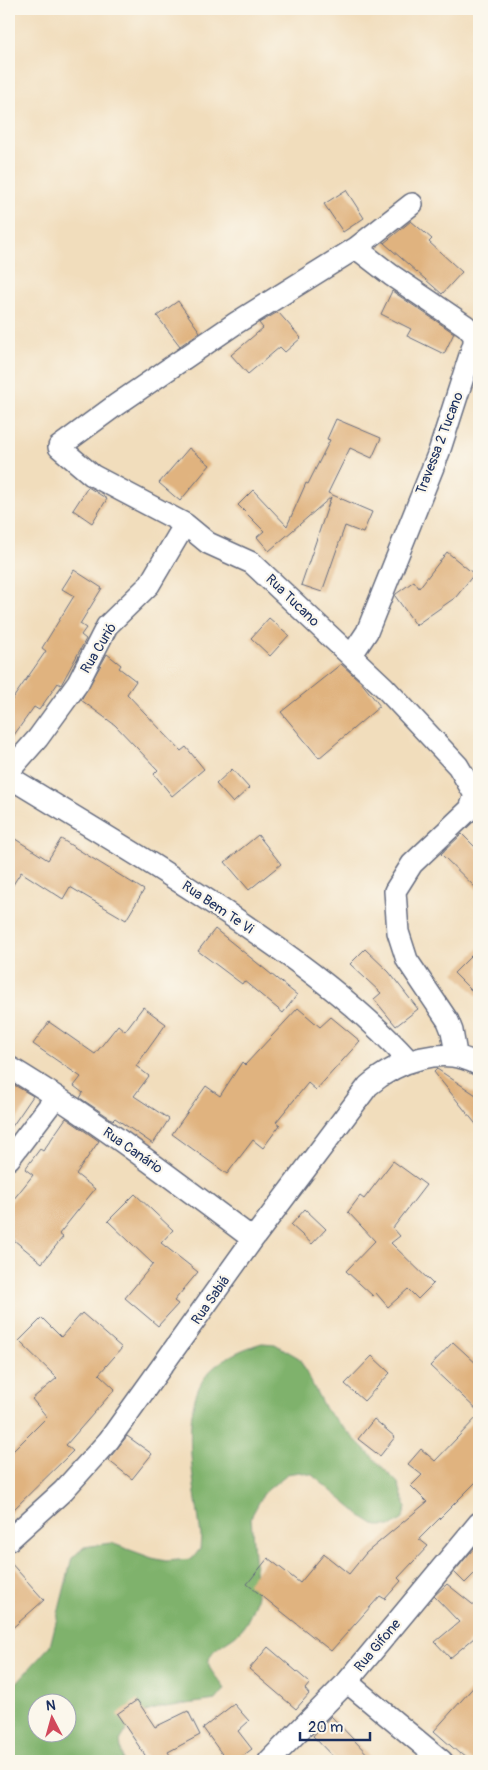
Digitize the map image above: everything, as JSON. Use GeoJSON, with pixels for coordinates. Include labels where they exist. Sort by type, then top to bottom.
{"type":"FeatureCollection","features":[{"type":"Feature","properties":{"kind":"street"},"geometry":{"type":"LineString","coordinates":[[356,248],[412,204]]}},
{"type":"Feature","properties":{"kind":"street","name":"Rua Tucano"},"geometry":{"type":"LineString","coordinates":[[356,248],[236,323],[116,405],[59,447],[92,475],[185,524],[208,542],[252,563],[384,687],[458,766],[475,795],[470,809],[412,864],[395,891],[401,947],[406,960],[448,1021],[452,1031],[456,1054]]}},
{"type":"Feature","properties":{"kind":"street","name":"Travessa 2 Tucano"},"geometry":{"type":"LineString","coordinates":[[352,656],[367,632],[439,452],[474,343],[474,335],[466,326],[398,281],[356,248]]}},
{"type":"Feature","properties":{"kind":"street","name":"Rua Curió"},"geometry":{"type":"LineString","coordinates":[[9,771],[38,738],[78,683],[107,626],[149,585],[185,524]]}},
{"type":"Feature","properties":{"kind":"street","name":"Rua Bem Te Vi"},"geometry":{"type":"LineString","coordinates":[[9,777],[208,899],[296,961],[387,1037],[409,1061]]}},
{"type":"Feature","properties":{"kind":"street"},"geometry":{"type":"LineString","coordinates":[[456,1054],[479,1065]]}},
{"type":"Feature","properties":{"kind":"street","name":"Rua Sabiá"},"geometry":{"type":"LineString","coordinates":[[9,1540],[63,1491],[109,1440],[253,1239],[368,1086],[384,1072],[409,1061],[456,1054]]}},
{"type":"Feature","properties":{"kind":"street","name":"Rua Canário"},"geometry":{"type":"LineString","coordinates":[[9,1067],[56,1097],[171,1177],[253,1239]]}},
{"type":"Feature","properties":{"kind":"street"},"geometry":{"type":"LineString","coordinates":[[9,1159],[56,1097]]}},
{"type":"Feature","properties":{"kind":"street","name":"Rua Gifone"},"geometry":{"type":"LineString","coordinates":[[269,1761],[346,1682],[479,1523]]}},
{"type":"Feature","properties":{"kind":"street"},"geometry":{"type":"LineString","coordinates":[[346,1682],[442,1761]]}},
{"type":"Feature","properties":{"kind":"green space"},"geometry":{"type":"Polygon","coordinates":[[[262,1343],[275,1344],[299,1358],[325,1409],[398,1483],[406,1507],[402,1520],[391,1526],[377,1526],[364,1518],[312,1475],[299,1472],[287,1474],[264,1493],[251,1517],[257,1595],[245,1625],[234,1637],[217,1648],[210,1658],[211,1670],[225,1689],[216,1700],[158,1708],[134,1718],[120,1741],[123,1761],[9,1761],[9,1691],[50,1646],[72,1558],[84,1547],[111,1543],[152,1558],[166,1561],[192,1559],[200,1549],[201,1536],[191,1451],[193,1406],[199,1387],[209,1372],[240,1351],[262,1343]]]}},
{"type":"Feature","properties":{"kind":"building"},"geometry":{"type":"Polygon","coordinates":[[[346,190],[364,218],[343,232],[324,204],[346,190]]]}},
{"type":"Feature","properties":{"kind":"building"},"geometry":{"type":"Polygon","coordinates":[[[411,221],[432,239],[429,242],[462,272],[442,294],[384,243],[411,221]]]}},
{"type":"Feature","properties":{"kind":"building"},"geometry":{"type":"Polygon","coordinates":[[[392,291],[454,333],[444,354],[407,336],[411,329],[381,314],[392,291]]]}},
{"type":"Feature","properties":{"kind":"building"},"geometry":{"type":"Polygon","coordinates":[[[178,301],[200,332],[180,346],[157,316],[178,301]]]}},
{"type":"Feature","properties":{"kind":"building"},"geometry":{"type":"Polygon","coordinates":[[[278,312],[301,338],[285,352],[280,347],[248,374],[231,355],[263,328],[259,323],[278,312]]]}},
{"type":"Feature","properties":{"kind":"building"},"geometry":{"type":"Polygon","coordinates":[[[336,419],[381,438],[372,458],[350,448],[328,493],[372,512],[363,533],[345,526],[322,592],[301,585],[331,497],[269,551],[257,537],[264,531],[238,505],[253,490],[287,526],[306,483],[308,484],[330,440],[327,439],[336,419]]]}},
{"type":"Feature","properties":{"kind":"building"},"geometry":{"type":"Polygon","coordinates":[[[189,448],[210,465],[180,501],[159,483],[189,448]]]}},
{"type":"Feature","properties":{"kind":"building"},"geometry":{"type":"Polygon","coordinates":[[[88,487],[107,499],[92,523],[73,510],[88,487]]]}},
{"type":"Feature","properties":{"kind":"building"},"geometry":{"type":"Polygon","coordinates":[[[447,552],[474,574],[456,597],[416,625],[395,596],[414,581],[419,588],[447,552]]]}},
{"type":"Feature","properties":{"kind":"building"},"geometry":{"type":"Polygon","coordinates":[[[74,570],[102,588],[80,624],[86,628],[81,635],[86,639],[61,685],[58,683],[39,710],[34,707],[9,742],[9,704],[46,651],[42,648],[74,596],[62,589],[74,570]]]}},
{"type":"Feature","properties":{"kind":"building"},"geometry":{"type":"Polygon","coordinates":[[[269,618],[289,635],[270,656],[251,638],[269,618]]]}},
{"type":"Feature","properties":{"kind":"building"},"geometry":{"type":"Polygon","coordinates":[[[107,654],[121,665],[119,668],[136,681],[127,694],[181,751],[186,747],[204,769],[172,796],[154,774],[158,770],[115,725],[81,700],[107,654]]]}},
{"type":"Feature","properties":{"kind":"building"},"geometry":{"type":"Polygon","coordinates":[[[341,664],[361,682],[380,706],[319,758],[281,712],[341,664]]]}},
{"type":"Feature","properties":{"kind":"building"},"geometry":{"type":"Polygon","coordinates":[[[232,769],[249,788],[233,803],[216,784],[232,769]]]}},
{"type":"Feature","properties":{"kind":"building"},"geometry":{"type":"Polygon","coordinates":[[[462,834],[479,851],[479,891],[441,854],[462,834]]]}},
{"type":"Feature","properties":{"kind":"building"},"geometry":{"type":"Polygon","coordinates":[[[9,835],[48,860],[61,839],[144,890],[126,920],[70,887],[63,899],[21,872],[9,891],[9,835]]]}},
{"type":"Feature","properties":{"kind":"building"},"geometry":{"type":"Polygon","coordinates":[[[258,835],[281,864],[249,890],[225,862],[258,835]]]}},
{"type":"Feature","properties":{"kind":"building"},"geometry":{"type":"Polygon","coordinates":[[[215,929],[297,995],[283,1013],[244,981],[242,984],[198,951],[215,929]]]}},
{"type":"Feature","properties":{"kind":"building"},"geometry":{"type":"Polygon","coordinates":[[[479,948],[479,998],[454,973],[479,948]]]}},
{"type":"Feature","properties":{"kind":"building"},"geometry":{"type":"Polygon","coordinates":[[[365,949],[389,972],[418,1009],[396,1026],[374,999],[381,993],[350,964],[365,949]]]}},
{"type":"Feature","properties":{"kind":"building"},"geometry":{"type":"Polygon","coordinates":[[[143,1007],[166,1024],[136,1066],[149,1076],[134,1096],[169,1119],[153,1144],[115,1118],[113,1120],[80,1098],[83,1093],[74,1086],[81,1077],[33,1044],[49,1022],[95,1054],[118,1025],[125,1031],[143,1007]]]}},
{"type":"Feature","properties":{"kind":"building"},"geometry":{"type":"Polygon","coordinates":[[[298,1008],[320,1027],[331,1017],[360,1041],[316,1090],[308,1083],[276,1122],[280,1125],[263,1148],[253,1140],[227,1174],[172,1134],[206,1086],[220,1096],[242,1062],[245,1065],[298,1008]]]}},
{"type":"Feature","properties":{"kind":"building"},"geometry":{"type":"Polygon","coordinates":[[[437,1069],[479,1097],[479,1128],[434,1072],[437,1069]]]}},
{"type":"Feature","properties":{"kind":"building"},"geometry":{"type":"Polygon","coordinates":[[[9,1082],[33,1096],[9,1131],[9,1082]]]}},
{"type":"Feature","properties":{"kind":"building"},"geometry":{"type":"Polygon","coordinates":[[[66,1118],[99,1141],[76,1174],[95,1189],[59,1234],[63,1237],[42,1263],[9,1236],[9,1205],[33,1175],[25,1169],[40,1149],[43,1151],[66,1118]]]}},
{"type":"Feature","properties":{"kind":"building"},"geometry":{"type":"Polygon","coordinates":[[[393,1161],[426,1185],[393,1228],[400,1236],[391,1243],[433,1284],[418,1299],[408,1289],[388,1307],[376,1293],[373,1296],[346,1271],[375,1241],[348,1212],[360,1196],[364,1199],[393,1161]]]}},
{"type":"Feature","properties":{"kind":"building"},"geometry":{"type":"Polygon","coordinates":[[[135,1194],[173,1230],[161,1243],[198,1272],[174,1301],[178,1304],[158,1326],[125,1298],[153,1264],[108,1221],[135,1194]]]}},
{"type":"Feature","properties":{"kind":"building"},"geometry":{"type":"Polygon","coordinates":[[[305,1209],[326,1229],[312,1244],[291,1225],[305,1209]]]}},
{"type":"Feature","properties":{"kind":"building"},"geometry":{"type":"Polygon","coordinates":[[[82,1313],[122,1348],[99,1374],[115,1389],[66,1445],[73,1451],[9,1514],[9,1455],[47,1417],[32,1399],[57,1378],[19,1341],[42,1318],[61,1337],[82,1313]]]}},
{"type":"Feature","properties":{"kind":"building"},"geometry":{"type":"Polygon","coordinates":[[[453,1342],[479,1366],[479,1412],[430,1366],[453,1342]]]}},
{"type":"Feature","properties":{"kind":"building"},"geometry":{"type":"Polygon","coordinates":[[[372,1356],[390,1373],[364,1401],[345,1384],[372,1356]]]}},
{"type":"Feature","properties":{"kind":"building"},"geometry":{"type":"Polygon","coordinates":[[[479,1415],[479,1479],[419,1539],[428,1546],[398,1578],[401,1581],[385,1599],[380,1596],[331,1651],[247,1584],[268,1558],[300,1583],[324,1554],[349,1574],[366,1553],[427,1502],[411,1486],[422,1475],[408,1464],[421,1449],[435,1461],[479,1415]]]}},
{"type":"Feature","properties":{"kind":"building"},"geometry":{"type":"Polygon","coordinates":[[[374,1419],[395,1437],[380,1456],[358,1439],[374,1419]]]}},
{"type":"Feature","properties":{"kind":"building"},"geometry":{"type":"Polygon","coordinates":[[[127,1436],[152,1454],[132,1479],[108,1460],[127,1436]]]}},
{"type":"Feature","properties":{"kind":"building"},"geometry":{"type":"Polygon","coordinates":[[[479,1542],[479,1569],[465,1583],[454,1572],[479,1542]]]}},
{"type":"Feature","properties":{"kind":"building"},"geometry":{"type":"Polygon","coordinates":[[[9,1561],[44,1600],[9,1631],[9,1561]]]}},
{"type":"Feature","properties":{"kind":"building"},"geometry":{"type":"Polygon","coordinates":[[[447,1584],[476,1607],[479,1603],[479,1643],[474,1638],[450,1658],[435,1642],[459,1622],[434,1596],[447,1584]]]}},
{"type":"Feature","properties":{"kind":"building"},"geometry":{"type":"Polygon","coordinates":[[[268,1647],[310,1683],[305,1689],[309,1694],[296,1709],[249,1669],[268,1647]]]}},
{"type":"Feature","properties":{"kind":"building"},"geometry":{"type":"Polygon","coordinates":[[[479,1681],[479,1761],[472,1761],[462,1753],[460,1754],[434,1731],[479,1681]]]}},
{"type":"Feature","properties":{"kind":"building"},"geometry":{"type":"Polygon","coordinates":[[[137,1700],[155,1727],[188,1711],[200,1735],[168,1752],[174,1761],[149,1761],[117,1714],[137,1700]]]}},
{"type":"Feature","properties":{"kind":"building"},"geometry":{"type":"Polygon","coordinates":[[[234,1704],[249,1721],[238,1731],[252,1749],[236,1761],[227,1761],[203,1728],[234,1704]]]}},
{"type":"Feature","properties":{"kind":"building"},"geometry":{"type":"Polygon","coordinates":[[[331,1716],[374,1761],[337,1761],[313,1736],[331,1716]]]}}]}
